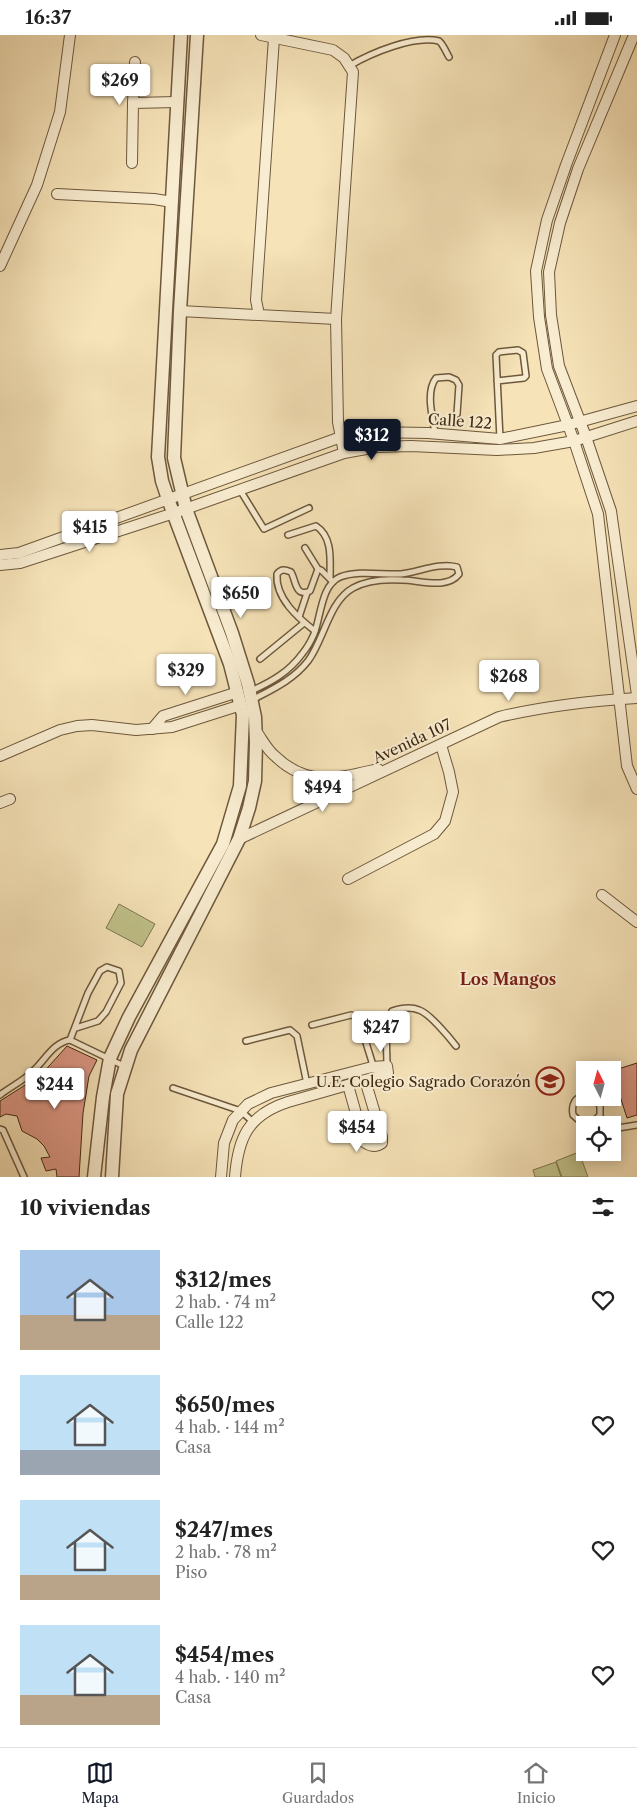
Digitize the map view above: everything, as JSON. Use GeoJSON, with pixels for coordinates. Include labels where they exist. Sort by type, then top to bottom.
{"type":"FeatureCollection","features":[{"type":"Feature","properties":{"kind":"street"},"geometry":{"type":"LineString","coordinates":[[0,266],[37,185],[60,112],[70,35]]}},
{"type":"Feature","properties":{"kind":"street"},"geometry":{"type":"LineString","coordinates":[[112,1177],[117,1094],[131,1050],[239,839],[255,781],[255,717],[230,664],[180,511],[168,499],[162,481],[158,457],[181,35]]}},
{"type":"Feature","properties":{"kind":"street"},"geometry":{"type":"LineString","coordinates":[[180,511],[183,494],[174,458],[180,311],[197,35]]}},
{"type":"Feature","properties":{"kind":"street"},"geometry":{"type":"LineString","coordinates":[[261,35],[333,50],[344,58],[353,72],[336,319],[338,422],[344,453]]}},
{"type":"Feature","properties":{"kind":"street"},"geometry":{"type":"LineString","coordinates":[[615,35],[547,220],[536,271],[538,317],[547,369],[574,441],[598,514],[628,766],[637,789]]}},
{"type":"Feature","properties":{"kind":"street"},"geometry":{"type":"LineString","coordinates":[[634,35],[578,169],[560,223],[549,272],[551,315],[559,366],[581,422],[611,511],[637,697]]}},
{"type":"Feature","properties":{"kind":"street"},"geometry":{"type":"LineString","coordinates":[[259,315],[256,300],[274,38]]}},
{"type":"Feature","properties":{"kind":"street"},"geometry":{"type":"LineString","coordinates":[[132,163],[135,62]]}},
{"type":"Feature","properties":{"kind":"street"},"geometry":{"type":"LineString","coordinates":[[133,103],[178,102]]}},
{"type":"Feature","properties":{"kind":"street"},"geometry":{"type":"LineString","coordinates":[[57,194],[172,201]]}},
{"type":"Feature","properties":{"kind":"street"},"geometry":{"type":"LineString","coordinates":[[180,311],[336,319]]}},
{"type":"Feature","properties":{"kind":"street"},"geometry":{"type":"LineString","coordinates":[[165,335],[179,336]]}},
{"type":"Feature","properties":{"kind":"street","name":"Calle 122"},"geometry":{"type":"LineString","coordinates":[[0,555],[19,553],[341,437],[370,432],[435,433],[500,439],[581,422],[637,406]]}},
{"type":"Feature","properties":{"kind":"street","name":"Calle 122"},"geometry":{"type":"LineString","coordinates":[[0,565],[20,563],[180,511],[344,453],[377,447],[497,451],[534,448],[574,441],[637,421]]}},
{"type":"Feature","properties":{"kind":"street"},"geometry":{"type":"LineString","coordinates":[[0,756],[60,730],[92,725],[136,730],[152,729],[163,717],[245,697]]}},
{"type":"Feature","properties":{"kind":"street"},"geometry":{"type":"LineString","coordinates":[[94,1177],[102,1097],[110,1058],[129,1017],[223,844],[240,786],[242,715],[245,697]]}},
{"type":"Feature","properties":{"kind":"street","name":"Avenida 107"},"geometry":{"type":"LineString","coordinates":[[239,839],[499,717],[563,704],[637,697]]}},
{"type":"Feature","properties":{"kind":"street"},"geometry":{"type":"LineString","coordinates":[[256,731],[274,756],[298,774],[318,779],[341,777],[396,765]]}},
{"type":"Feature","properties":{"kind":"street"},"geometry":{"type":"LineString","coordinates":[[348,879],[434,834],[445,821],[453,792],[441,745]]}},
{"type":"Feature","properties":{"kind":"street"},"geometry":{"type":"LineString","coordinates":[[602,895],[637,923]]}},
{"type":"Feature","properties":{"kind":"street"},"geometry":{"type":"LineString","coordinates":[[221,1177],[224,1143],[233,1120],[248,1103],[307,1084],[372,1067],[387,1066],[388,1073],[386,1075],[275,1106],[264,1113],[254,1122],[240,1142],[236,1159],[235,1177]]}},
{"type":"Feature","properties":{"kind":"street"},"geometry":{"type":"LineString","coordinates":[[348,1085],[364,1142],[377,1146],[382,1143],[382,1137],[365,1080]]}},
{"type":"Feature","properties":{"kind":"lane"},"geometry":{"type":"LineString","coordinates":[[349,66],[395,41],[409,36],[423,35],[433,37],[441,42],[449,57]]}},
{"type":"Feature","properties":{"kind":"lane"},"geometry":{"type":"LineString","coordinates":[[497,381],[524,378],[526,376],[522,353],[518,350],[499,352],[496,355],[497,381],[500,439]]}},
{"type":"Feature","properties":{"kind":"lane"},"geometry":{"type":"LineString","coordinates":[[435,433],[431,399],[432,383],[436,378],[449,377],[456,380],[459,385],[457,414]]}},
{"type":"Feature","properties":{"kind":"lane"},"geometry":{"type":"LineString","coordinates":[[240,490],[264,529],[309,507]]}},
{"type":"Feature","properties":{"kind":"lane"},"geometry":{"type":"LineString","coordinates":[[245,697],[273,681],[302,655],[315,631],[324,599],[332,580],[330,549],[322,530],[316,526],[288,535]]}},
{"type":"Feature","properties":{"kind":"lane"},"geometry":{"type":"LineString","coordinates":[[305,548],[318,569],[332,580]]}},
{"type":"Feature","properties":{"kind":"lane"},"geometry":{"type":"LineString","coordinates":[[245,697],[284,684],[308,661],[335,607],[352,588],[364,583],[401,580],[434,583],[448,581],[456,578],[459,574],[457,567],[449,565],[403,574],[347,575],[332,580]]}},
{"type":"Feature","properties":{"kind":"lane"},"geometry":{"type":"LineString","coordinates":[[307,593],[301,593],[297,589],[291,572],[285,569],[277,574],[278,583],[286,603],[304,623],[315,631]]}},
{"type":"Feature","properties":{"kind":"lane"},"geometry":{"type":"LineString","coordinates":[[300,617],[307,593],[312,588],[318,569]]}},
{"type":"Feature","properties":{"kind":"lane"},"geometry":{"type":"LineString","coordinates":[[424,582],[425,570]]}},
{"type":"Feature","properties":{"kind":"lane"},"geometry":{"type":"LineString","coordinates":[[260,659],[304,623]]}},
{"type":"Feature","properties":{"kind":"lane"},"geometry":{"type":"LineString","coordinates":[[70,1040],[85,1001],[100,971],[107,967],[119,971],[121,983],[106,1012],[98,1021],[76,1028]]}},
{"type":"Feature","properties":{"kind":"lane"},"geometry":{"type":"LineString","coordinates":[[387,1066],[386,1033],[389,1018],[392,1011],[405,1007],[421,1010],[456,1045]]}},
{"type":"Feature","properties":{"kind":"lane"},"geometry":{"type":"LineString","coordinates":[[312,1025],[351,1015],[358,1017],[372,1067]]}},
{"type":"Feature","properties":{"kind":"lane"},"geometry":{"type":"LineString","coordinates":[[246,1041],[290,1030],[297,1036],[307,1084]]}},
{"type":"Feature","properties":{"kind":"lane"},"geometry":{"type":"LineString","coordinates":[[0,1095],[32,1073],[57,1044],[70,1040],[126,1067]]}},
{"type":"Feature","properties":{"kind":"lane"},"geometry":{"type":"LineString","coordinates":[[173,1088],[241,1111],[254,1122]]}},
{"type":"Feature","properties":{"kind":"lane"},"geometry":{"type":"LineString","coordinates":[[576,1100],[572,1105],[573,1115],[576,1119]]}},
{"type":"Feature","properties":{"kind":"lane"},"geometry":{"type":"LineString","coordinates":[[621,1128],[637,1125]]}},
{"type":"Feature","properties":{"kind":"lane"},"geometry":{"type":"LineString","coordinates":[[0,1129],[3,1130],[24,1177]]}},
{"type":"Feature","properties":{"kind":"green space"},"geometry":{"type":"Polygon","coordinates":[[[119,904],[155,924],[142,947],[106,928],[119,904]]]}},
{"type":"Feature","properties":{"kind":"green space"},"geometry":{"type":"Polygon","coordinates":[[[576,1153],[576,1161],[582,1161],[588,1177],[562,1177],[556,1161],[576,1153]]]}},
{"type":"Feature","properties":{"kind":"green space"},"geometry":{"type":"Polygon","coordinates":[[[556,1162],[561,1177],[535,1177],[533,1170],[556,1162]]]}},
{"type":"Feature","properties":{"kind":"building"},"geometry":{"type":"Polygon","coordinates":[[[67,1046],[97,1060],[89,1076],[83,1113],[79,1177],[57,1177],[56,1169],[46,1171],[41,1158],[50,1157],[44,1146],[37,1139],[22,1131],[17,1116],[6,1114],[0,1117],[0,1101],[41,1075],[67,1046]]]}},
{"type":"Feature","properties":{"kind":"building"},"geometry":{"type":"Polygon","coordinates":[[[637,1063],[637,1115],[627,1118],[621,1099],[621,1068],[637,1063]]]}},
{"type":"Feature","properties":{"kind":"place","name":"U.E. Colegio Sagrado Corazón"},"geometry":{"type":"Point","coordinates":[550,1081]}},
{"type":"Feature","properties":{"kind":"district","name":"Los Mangos"},"geometry":{"type":"Point","coordinates":[508,979]}}]}
